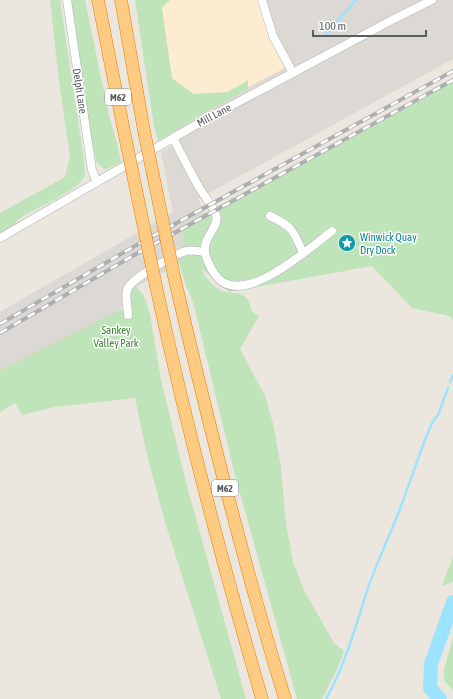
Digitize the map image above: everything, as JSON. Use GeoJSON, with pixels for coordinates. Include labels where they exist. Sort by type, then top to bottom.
{"type":"FeatureCollection","features":[{"type":"Feature","properties":{"kind":"highway"},"geometry":{"type":"LineString","coordinates":[[98,0],[110,54]]}},
{"type":"Feature","properties":{"kind":"highway","name":"M62"},"geometry":{"type":"LineString","coordinates":[[102,0],[126,141],[176,378],[195,458],[262,699]]}},
{"type":"Feature","properties":{"kind":"highway","name":"M62"},"geometry":{"type":"LineString","coordinates":[[122,0],[144,131],[174,276],[225,487],[266,637],[285,699]]}},
{"type":"Feature","properties":{"kind":"street","name":"Delph Lane"},"geometry":{"type":"LineString","coordinates":[[66,0],[92,170],[97,182]]}},
{"type":"Feature","properties":{"kind":"street"},"geometry":{"type":"LineString","coordinates":[[262,0],[273,36],[293,73]]}},
{"type":"Feature","properties":{"kind":"street","name":"Mill Lane"},"geometry":{"type":"LineString","coordinates":[[0,238],[173,138],[432,0]]}},
{"type":"Feature","properties":{"kind":"street"},"geometry":{"type":"LineString","coordinates":[[173,138],[200,190],[216,214],[217,220],[205,243],[205,252],[210,267],[221,282],[229,286],[237,287],[268,276],[284,267],[332,230]]}},
{"type":"Feature","properties":{"kind":"street"},"geometry":{"type":"LineString","coordinates":[[270,216],[283,222],[291,228],[303,253]]}},
{"type":"Feature","properties":{"kind":"street"},"geometry":{"type":"LineString","coordinates":[[128,316],[127,290],[129,286],[141,275],[184,252],[193,250],[205,252]]}},
{"type":"Feature","properties":{"kind":"shaded area"},"geometry":{"type":"Polygon","coordinates":[[[142,0],[263,0],[287,67],[162,133],[142,0]]]}},
{"type":"Feature","properties":{"kind":"shaded area"},"geometry":{"type":"Polygon","coordinates":[[[263,0],[453,0],[453,59],[198,199],[211,224],[201,254],[139,285],[116,313],[0,370],[0,312],[173,212],[161,152],[179,142],[172,128],[287,67],[263,0]]]}},
{"type":"Feature","properties":{"kind":"green space"},"geometry":{"type":"Polygon","coordinates":[[[50,0],[60,0],[84,160],[85,176],[73,188],[20,218],[6,237],[0,242],[0,213],[65,177],[70,156],[59,81],[50,0]]]}},
{"type":"Feature","properties":{"kind":"green space"},"geometry":{"type":"Polygon","coordinates":[[[70,0],[85,0],[109,116],[121,162],[105,170],[97,163],[91,137],[70,0]]]}},
{"type":"Feature","properties":{"kind":"green space"},"geometry":{"type":"Polygon","coordinates":[[[135,0],[170,0],[162,8],[172,78],[194,94],[228,92],[248,80],[248,89],[204,113],[158,141],[154,126],[135,0]]]}},
{"type":"Feature","properties":{"kind":"green space"},"geometry":{"type":"Polygon","coordinates":[[[453,80],[453,320],[449,316],[412,308],[372,266],[229,292],[201,268],[207,279],[217,288],[225,292],[238,293],[244,296],[250,303],[252,312],[259,316],[240,349],[265,396],[273,423],[281,467],[286,524],[293,562],[304,590],[334,643],[344,651],[338,667],[322,699],[297,699],[234,471],[193,302],[185,283],[178,259],[184,252],[183,225],[453,80]]]}},
{"type":"Feature","properties":{"kind":"green space","name":"Sankey Valley Park"},"geometry":{"type":"Polygon","coordinates":[[[135,285],[144,296],[150,314],[161,380],[187,486],[246,699],[221,699],[165,522],[147,455],[135,398],[55,407],[22,415],[15,403],[0,412],[0,370],[126,307],[124,295],[135,285]]]}},
{"type":"Feature","properties":{"kind":"green space"},"geometry":{"type":"Polygon","coordinates":[[[453,556],[453,582],[442,586],[453,556]]]}},
{"type":"Feature","properties":{"kind":"green space"},"geometry":{"type":"Polygon","coordinates":[[[453,637],[453,691],[444,680],[444,670],[453,637]]]}},
{"type":"Feature","properties":{"kind":"waterway"},"geometry":{"type":"LineString","coordinates":[[324,37],[356,0]]}},
{"type":"Feature","properties":{"kind":"waterway"},"geometry":{"type":"LineString","coordinates":[[450,382],[453,375]]}},
{"type":"Feature","properties":{"kind":"waterway"},"geometry":{"type":"LineString","coordinates":[[326,699],[345,658],[369,585],[400,509],[428,432],[433,421],[438,415],[448,388]]}},
{"type":"Feature","properties":{"kind":"waterway"},"geometry":{"type":"LineString","coordinates":[[440,699],[430,688],[431,664],[453,602]]}},
{"type":"Feature","properties":{"kind":"railway"},"geometry":{"type":"LineString","coordinates":[[0,324],[133,247],[453,71]]}},
{"type":"Feature","properties":{"kind":"railway"},"geometry":{"type":"LineString","coordinates":[[0,333],[136,254],[453,80]]}},
{"type":"Feature","properties":{"kind":"place","name":"Winwick Quay Dry Dock"},"geometry":{"type":"Point","coordinates":[347,243]}}]}
